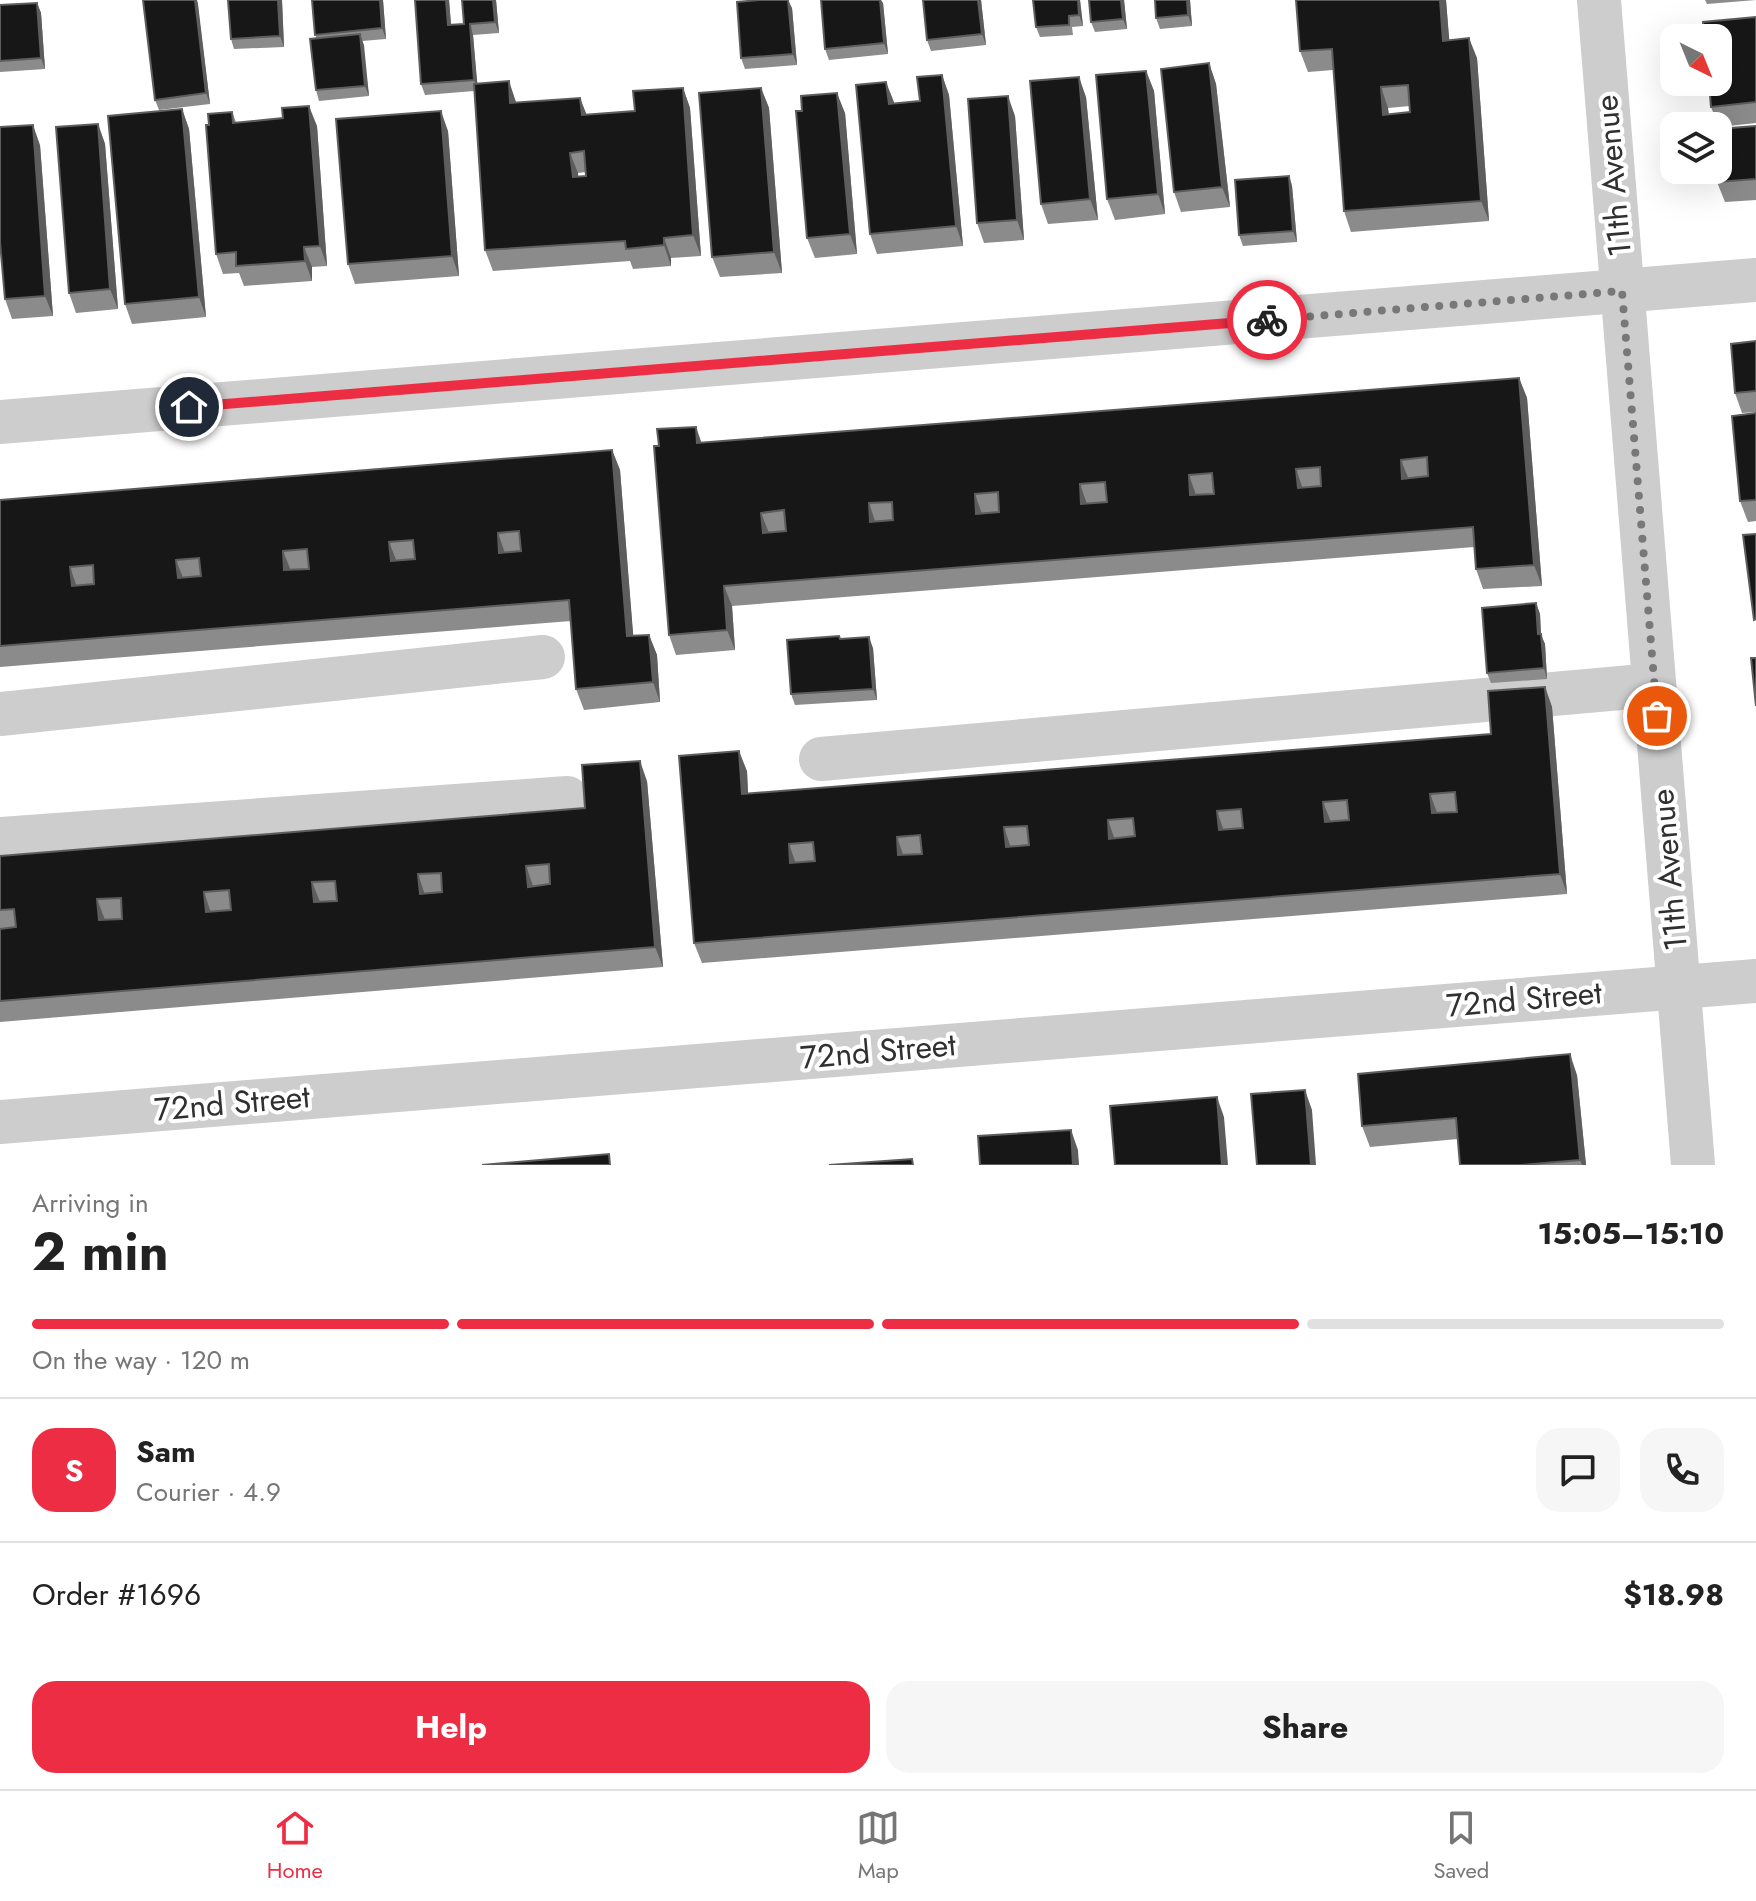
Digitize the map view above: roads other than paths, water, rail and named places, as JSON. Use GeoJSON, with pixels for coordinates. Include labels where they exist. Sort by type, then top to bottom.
{"type":"FeatureCollection","features":[{"type":"Feature","properties":{"kind":"street","name":"11th Avenue"},"geometry":{"type":"LineString","coordinates":[[1599,0],[1693,1165]]}},
{"type":"Feature","properties":{"kind":"street"},"geometry":{"type":"LineString","coordinates":[[0,422],[1756,280]]}},
{"type":"Feature","properties":{"kind":"street"},"geometry":{"type":"LineString","coordinates":[[0,714],[543,657]]}},
{"type":"Feature","properties":{"kind":"street"},"geometry":{"type":"LineString","coordinates":[[821,759],[1654,685]]}},
{"type":"Feature","properties":{"kind":"street"},"geometry":{"type":"LineString","coordinates":[[0,839],[567,798]]}},
{"type":"Feature","properties":{"kind":"street","name":"72nd Street"},"geometry":{"type":"LineString","coordinates":[[0,1122],[1756,981]]}}]}
